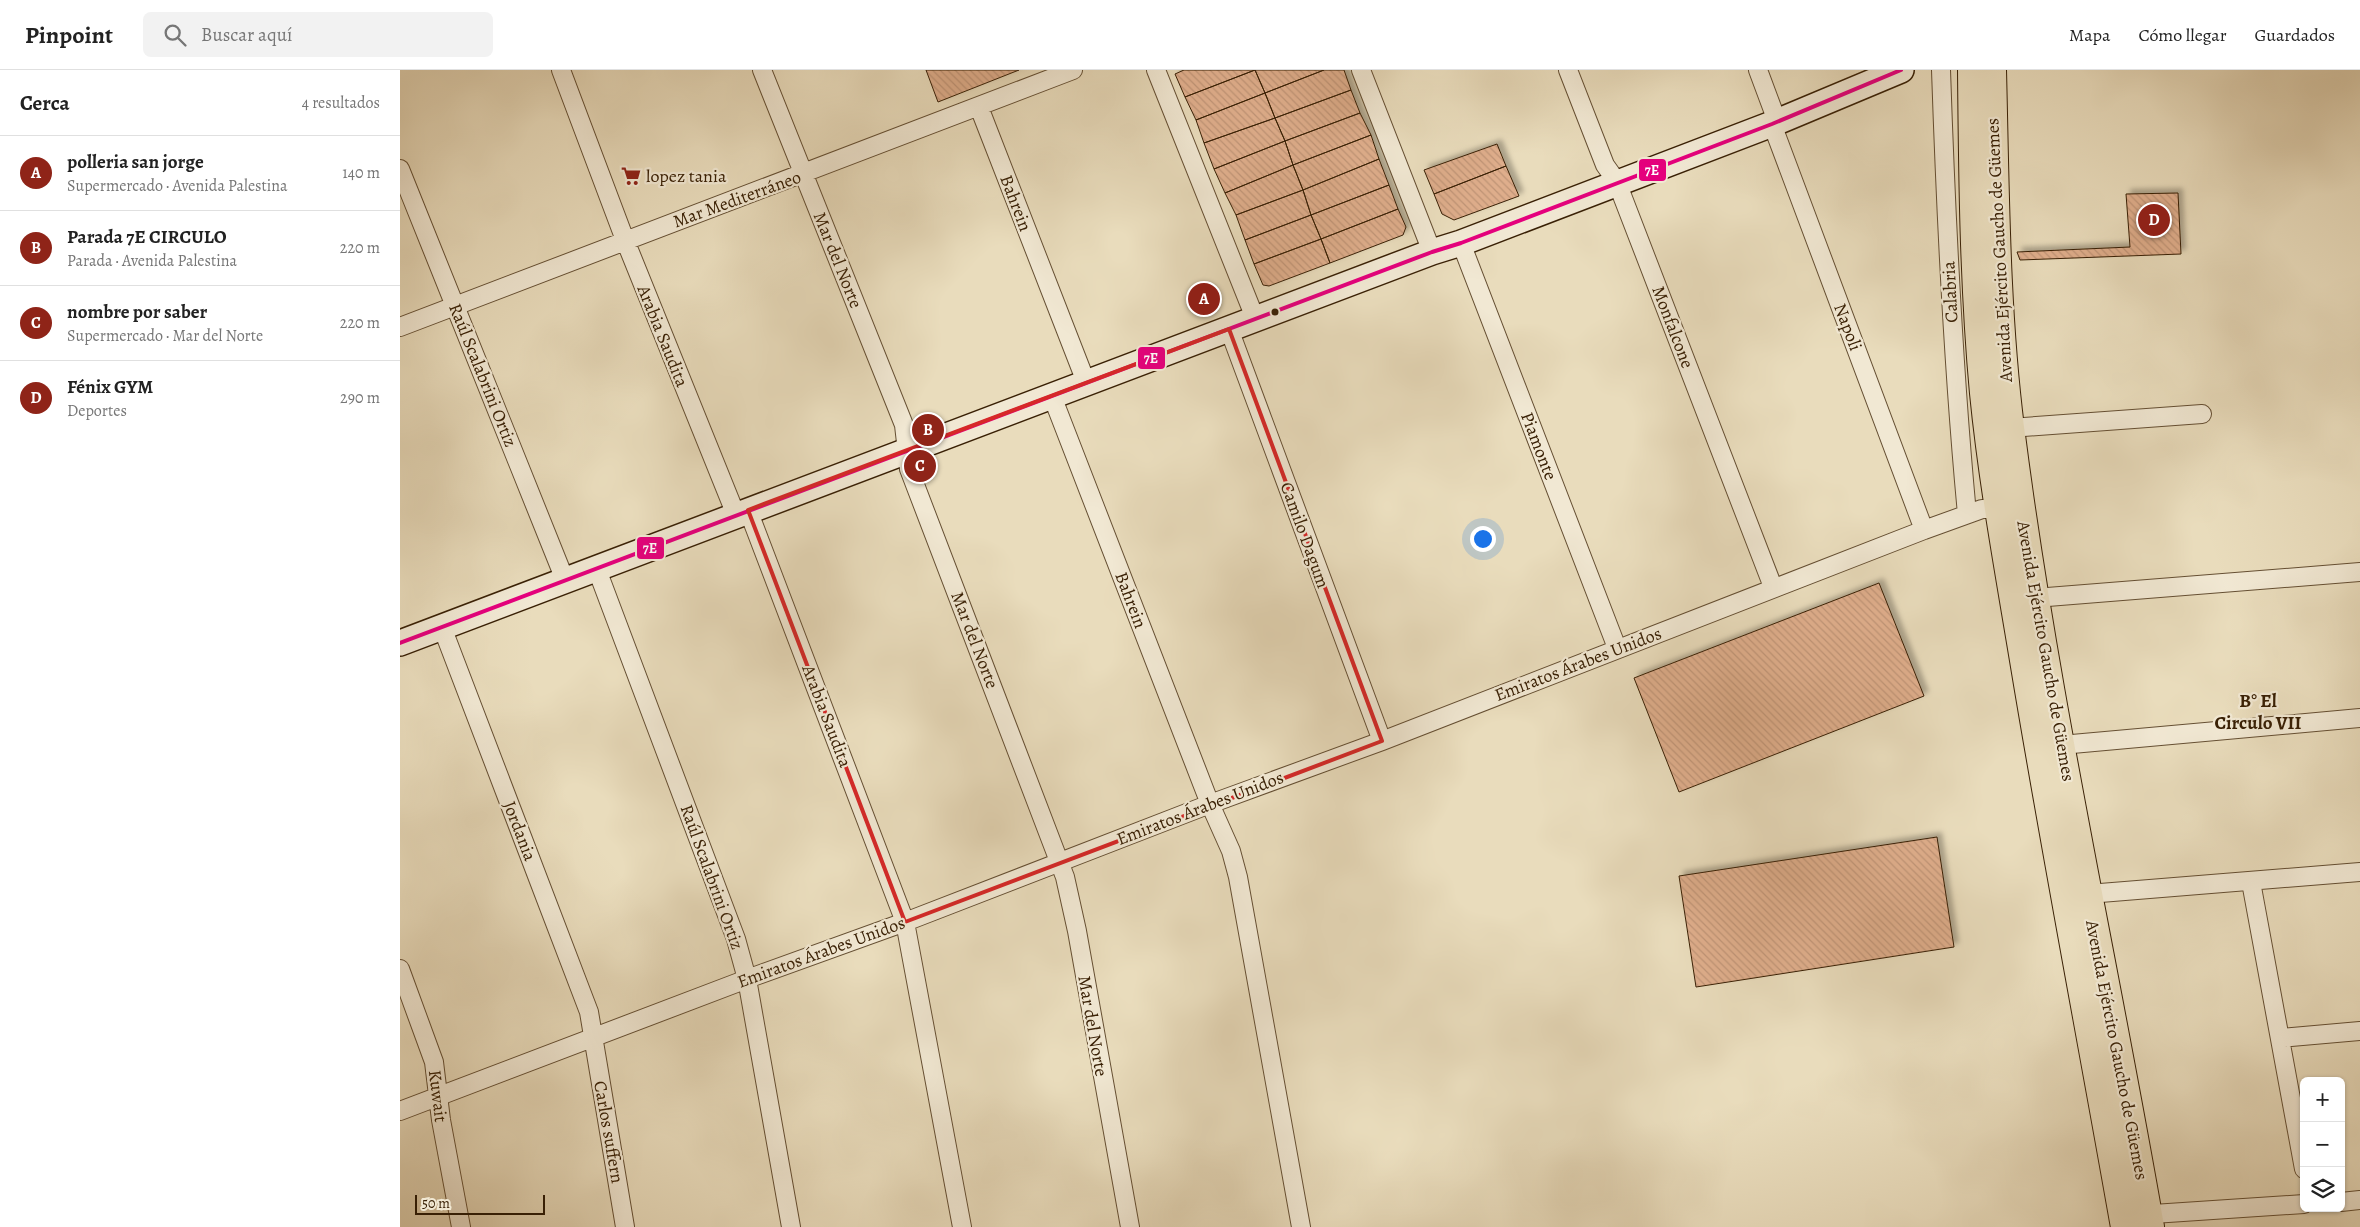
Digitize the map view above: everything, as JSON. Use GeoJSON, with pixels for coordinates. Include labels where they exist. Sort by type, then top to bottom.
{"type":"FeatureCollection","features":[{"type":"Feature","properties":{"kind":"main road","name":"Avenida Ejército Gaucho de Güemes"},"geometry":{"type":"LineString","coordinates":[[1972,70],[1973,241],[1978,323],[1984,396],[1999,509],[2038,742],[2136,1221]]}},
{"type":"Feature","properties":{"kind":"main road","name":"Avenida Ejército Gaucho de Güemes"},"geometry":{"type":"LineString","coordinates":[[1992,70],[1998,288],[2010,428],[2035,598],[2088,894],[2136,1221]]}},
{"type":"Feature","properties":{"kind":"street","name":"Arabia Saudita"},"geometry":{"type":"LineString","coordinates":[[560,70],[625,240],[742,512],[905,922],[962,1227]]}},
{"type":"Feature","properties":{"kind":"street","name":"Mar del Norte"},"geometry":{"type":"LineString","coordinates":[[762,70],[904,425],[909,469],[1061,861],[1077,931],[1130,1227]]}},
{"type":"Feature","properties":{"kind":"street","name":"Mar Mediterráneo"},"geometry":{"type":"LineString","coordinates":[[400,327],[625,240],[979,108],[1073,70]]}},
{"type":"Feature","properties":{"kind":"street"},"geometry":{"type":"LineString","coordinates":[[1156,70],[1255,318]]}},
{"type":"Feature","properties":{"kind":"street"},"geometry":{"type":"LineString","coordinates":[[1361,70],[1432,252]]}},
{"type":"Feature","properties":{"kind":"street","name":"Monfalcone"},"geometry":{"type":"LineString","coordinates":[[1568,70],[1605,165],[1617,182],[1773,587]]}},
{"type":"Feature","properties":{"kind":"street","name":"Napoli"},"geometry":{"type":"LineString","coordinates":[[1758,70],[1774,122],[1924,530]]}},
{"type":"Feature","properties":{"kind":"street"},"geometry":{"type":"LineString","coordinates":[[400,643],[1255,318],[1461,243],[1774,122],[1901,70]]}},
{"type":"Feature","properties":{"kind":"street","name":"Calabria"},"geometry":{"type":"LineString","coordinates":[[1942,70],[1946,215],[1954,373],[1967,514]]}},
{"type":"Feature","properties":{"kind":"street","name":"Bahrein"},"geometry":{"type":"LineString","coordinates":[[979,108],[1086,382]]}},
{"type":"Feature","properties":{"kind":"street","name":"Raúl Scalabrini Ortiz"},"geometry":{"type":"LineString","coordinates":[[400,169],[565,580]]}},
{"type":"Feature","properties":{"kind":"street","name":"Piamonte"},"geometry":{"type":"LineString","coordinates":[[1461,243],[1617,648]]}},
{"type":"Feature","properties":{"kind":"street","name":"Camilo Dagum"},"geometry":{"type":"LineString","coordinates":[[1229,329],[1382,741]]}},
{"type":"Feature","properties":{"kind":"street","name":"Bahrein"},"geometry":{"type":"LineString","coordinates":[[1052,396],[1210,804],[1231,850],[1238,878],[1301,1227]]}},
{"type":"Feature","properties":{"kind":"street"},"geometry":{"type":"LineString","coordinates":[[2010,428],[2202,414]]}},
{"type":"Feature","properties":{"kind":"street","name":"Emiratos Árabes Unidos"},"geometry":{"type":"LineString","coordinates":[[400,1110],[747,979],[905,922],[1210,804],[1382,741],[1773,587],[1924,530],[1982,509],[1999,509]]}},
{"type":"Feature","properties":{"kind":"street","name":"Raúl Scalabrini Ortiz"},"geometry":{"type":"LineString","coordinates":[[596,567],[736,939],[747,979],[791,1227]]}},
{"type":"Feature","properties":{"kind":"street"},"geometry":{"type":"LineString","coordinates":[[2035,598],[2360,572]]}},
{"type":"Feature","properties":{"kind":"street","name":"Jordania"},"geometry":{"type":"LineString","coordinates":[[442,627],[589,1012],[592,1037]]}},
{"type":"Feature","properties":{"kind":"street"},"geometry":{"type":"LineString","coordinates":[[2061,745],[2360,718]]}},
{"type":"Feature","properties":{"kind":"street"},"geometry":{"type":"LineString","coordinates":[[2088,894],[2360,872]]}},
{"type":"Feature","properties":{"kind":"street"},"geometry":{"type":"LineString","coordinates":[[2250,882],[2281,1038],[2304,1167]]}},
{"type":"Feature","properties":{"kind":"street","name":"Kuwait"},"geometry":{"type":"LineString","coordinates":[[400,969],[434,1062],[441,1120],[460,1227]]}},
{"type":"Feature","properties":{"kind":"street"},"geometry":{"type":"LineString","coordinates":[[2281,1038],[2360,1031]]}},
{"type":"Feature","properties":{"kind":"street","name":"Carlos suffern"},"geometry":{"type":"LineString","coordinates":[[592,1037],[625,1227]]}},
{"type":"Feature","properties":{"kind":"street"},"geometry":{"type":"LineString","coordinates":[[2345,1202],[2360,1200]]}},
{"type":"Feature","properties":{"kind":"street"},"geometry":{"type":"LineString","coordinates":[[2136,1221],[2300,1204]]}},
{"type":"Feature","properties":{"kind":"highlighted area"},"geometry":{"type":"Polygon","coordinates":[[[1229,329],[1382,741],[905,922],[748,510],[1229,329]]]}},
{"type":"Feature","properties":{"kind":"building"},"geometry":{"type":"Polygon","coordinates":[[[926,70],[1019,70],[938,102],[926,70]]]}},
{"type":"Feature","properties":{"kind":"building"},"geometry":{"type":"Polygon","coordinates":[[[1184,70],[1255,70],[1185,97],[1175,74],[1184,70]]]}},
{"type":"Feature","properties":{"kind":"building"},"geometry":{"type":"Polygon","coordinates":[[[1255,70],[1324,70],[1265,93],[1255,70]]]}},
{"type":"Feature","properties":{"kind":"building"},"geometry":{"type":"Polygon","coordinates":[[[1255,70],[1265,93],[1196,120],[1185,97],[1255,70]]]}},
{"type":"Feature","properties":{"kind":"building"},"geometry":{"type":"Polygon","coordinates":[[[1324,70],[1344,70],[1351,90],[1275,118],[1265,93],[1324,70]]]}},
{"type":"Feature","properties":{"kind":"building"},"geometry":{"type":"Polygon","coordinates":[[[1351,90],[1360,113],[1285,141],[1275,118],[1351,90]]]}},
{"type":"Feature","properties":{"kind":"building"},"geometry":{"type":"Polygon","coordinates":[[[1265,93],[1275,118],[1204,143],[1196,120],[1265,93]]]}},
{"type":"Feature","properties":{"kind":"building"},"geometry":{"type":"Polygon","coordinates":[[[1360,113],[1371,135],[1293,165],[1285,141],[1360,113]]]}},
{"type":"Feature","properties":{"kind":"building"},"geometry":{"type":"Polygon","coordinates":[[[1275,118],[1285,141],[1214,169],[1204,143],[1275,118]]]}},
{"type":"Feature","properties":{"kind":"building"},"geometry":{"type":"Polygon","coordinates":[[[1371,135],[1379,159],[1303,190],[1293,165],[1371,135]]]}},
{"type":"Feature","properties":{"kind":"building"},"geometry":{"type":"Polygon","coordinates":[[[1285,141],[1293,165],[1225,193],[1214,169],[1285,141]]]}},
{"type":"Feature","properties":{"kind":"building"},"geometry":{"type":"Polygon","coordinates":[[[1497,144],[1506,166],[1434,194],[1424,170],[1497,144]]]}},
{"type":"Feature","properties":{"kind":"building"},"geometry":{"type":"Polygon","coordinates":[[[1379,159],[1389,185],[1311,215],[1303,190],[1379,159]]]}},
{"type":"Feature","properties":{"kind":"building"},"geometry":{"type":"Polygon","coordinates":[[[1293,165],[1303,190],[1236,215],[1225,193],[1293,165]]]}},
{"type":"Feature","properties":{"kind":"building"},"geometry":{"type":"Polygon","coordinates":[[[1506,166],[1519,196],[1454,220],[1442,214],[1434,194],[1506,166]]]}},
{"type":"Feature","properties":{"kind":"building"},"geometry":{"type":"Polygon","coordinates":[[[1389,185],[1398,209],[1321,239],[1311,215],[1389,185]]]}},
{"type":"Feature","properties":{"kind":"building"},"geometry":{"type":"Polygon","coordinates":[[[1303,190],[1311,215],[1245,240],[1236,215],[1303,190]]]}},
{"type":"Feature","properties":{"kind":"building"},"geometry":{"type":"Polygon","coordinates":[[[2178,193],[2181,254],[2020,260],[2017,252],[2130,247],[2126,194],[2178,193]]]}},
{"type":"Feature","properties":{"kind":"building"},"geometry":{"type":"Polygon","coordinates":[[[1398,209],[1406,227],[1403,235],[1330,263],[1321,239],[1398,209]]]}},
{"type":"Feature","properties":{"kind":"building"},"geometry":{"type":"Polygon","coordinates":[[[1311,215],[1321,239],[1254,264],[1245,240],[1311,215]]]}},
{"type":"Feature","properties":{"kind":"building"},"geometry":{"type":"Polygon","coordinates":[[[1321,239],[1330,263],[1269,286],[1263,285],[1254,264],[1321,239]]]}},
{"type":"Feature","properties":{"kind":"building"},"geometry":{"type":"Polygon","coordinates":[[[1879,583],[1924,696],[1679,792],[1634,678],[1879,583]]]}},
{"type":"Feature","properties":{"kind":"building"},"geometry":{"type":"Polygon","coordinates":[[[1937,837],[1954,947],[1696,987],[1679,876],[1937,837]]]}},
{"type":"Feature","properties":{"kind":"transit line","name":"7E"},"geometry":{"type":"LineString","coordinates":[[400,643],[1432,252],[1461,243],[1772,124],[1901,70]]}},
{"type":"Feature","properties":{"kind":"place","name":"lopez tania"},"geometry":{"type":"Point","coordinates":[631,176]}},
{"type":"Feature","properties":{"kind":"place","name":"Fénix GYM"},"geometry":{"type":"Point","coordinates":[2154,220]}},
{"type":"Feature","properties":{"kind":"place","name":"polleria san jorge"},"geometry":{"type":"Point","coordinates":[1204,299]}},
{"type":"Feature","properties":{"kind":"place","name":"Parada 7E CIRCULO"},"geometry":{"type":"Point","coordinates":[928,430]}},
{"type":"Feature","properties":{"kind":"place","name":"nombre por saber"},"geometry":{"type":"Point","coordinates":[920,466]}},
{"type":"Feature","properties":{"kind":"district","name":"B° El Circulo VII"},"geometry":{"type":"Point","coordinates":[2258,711]}}]}
